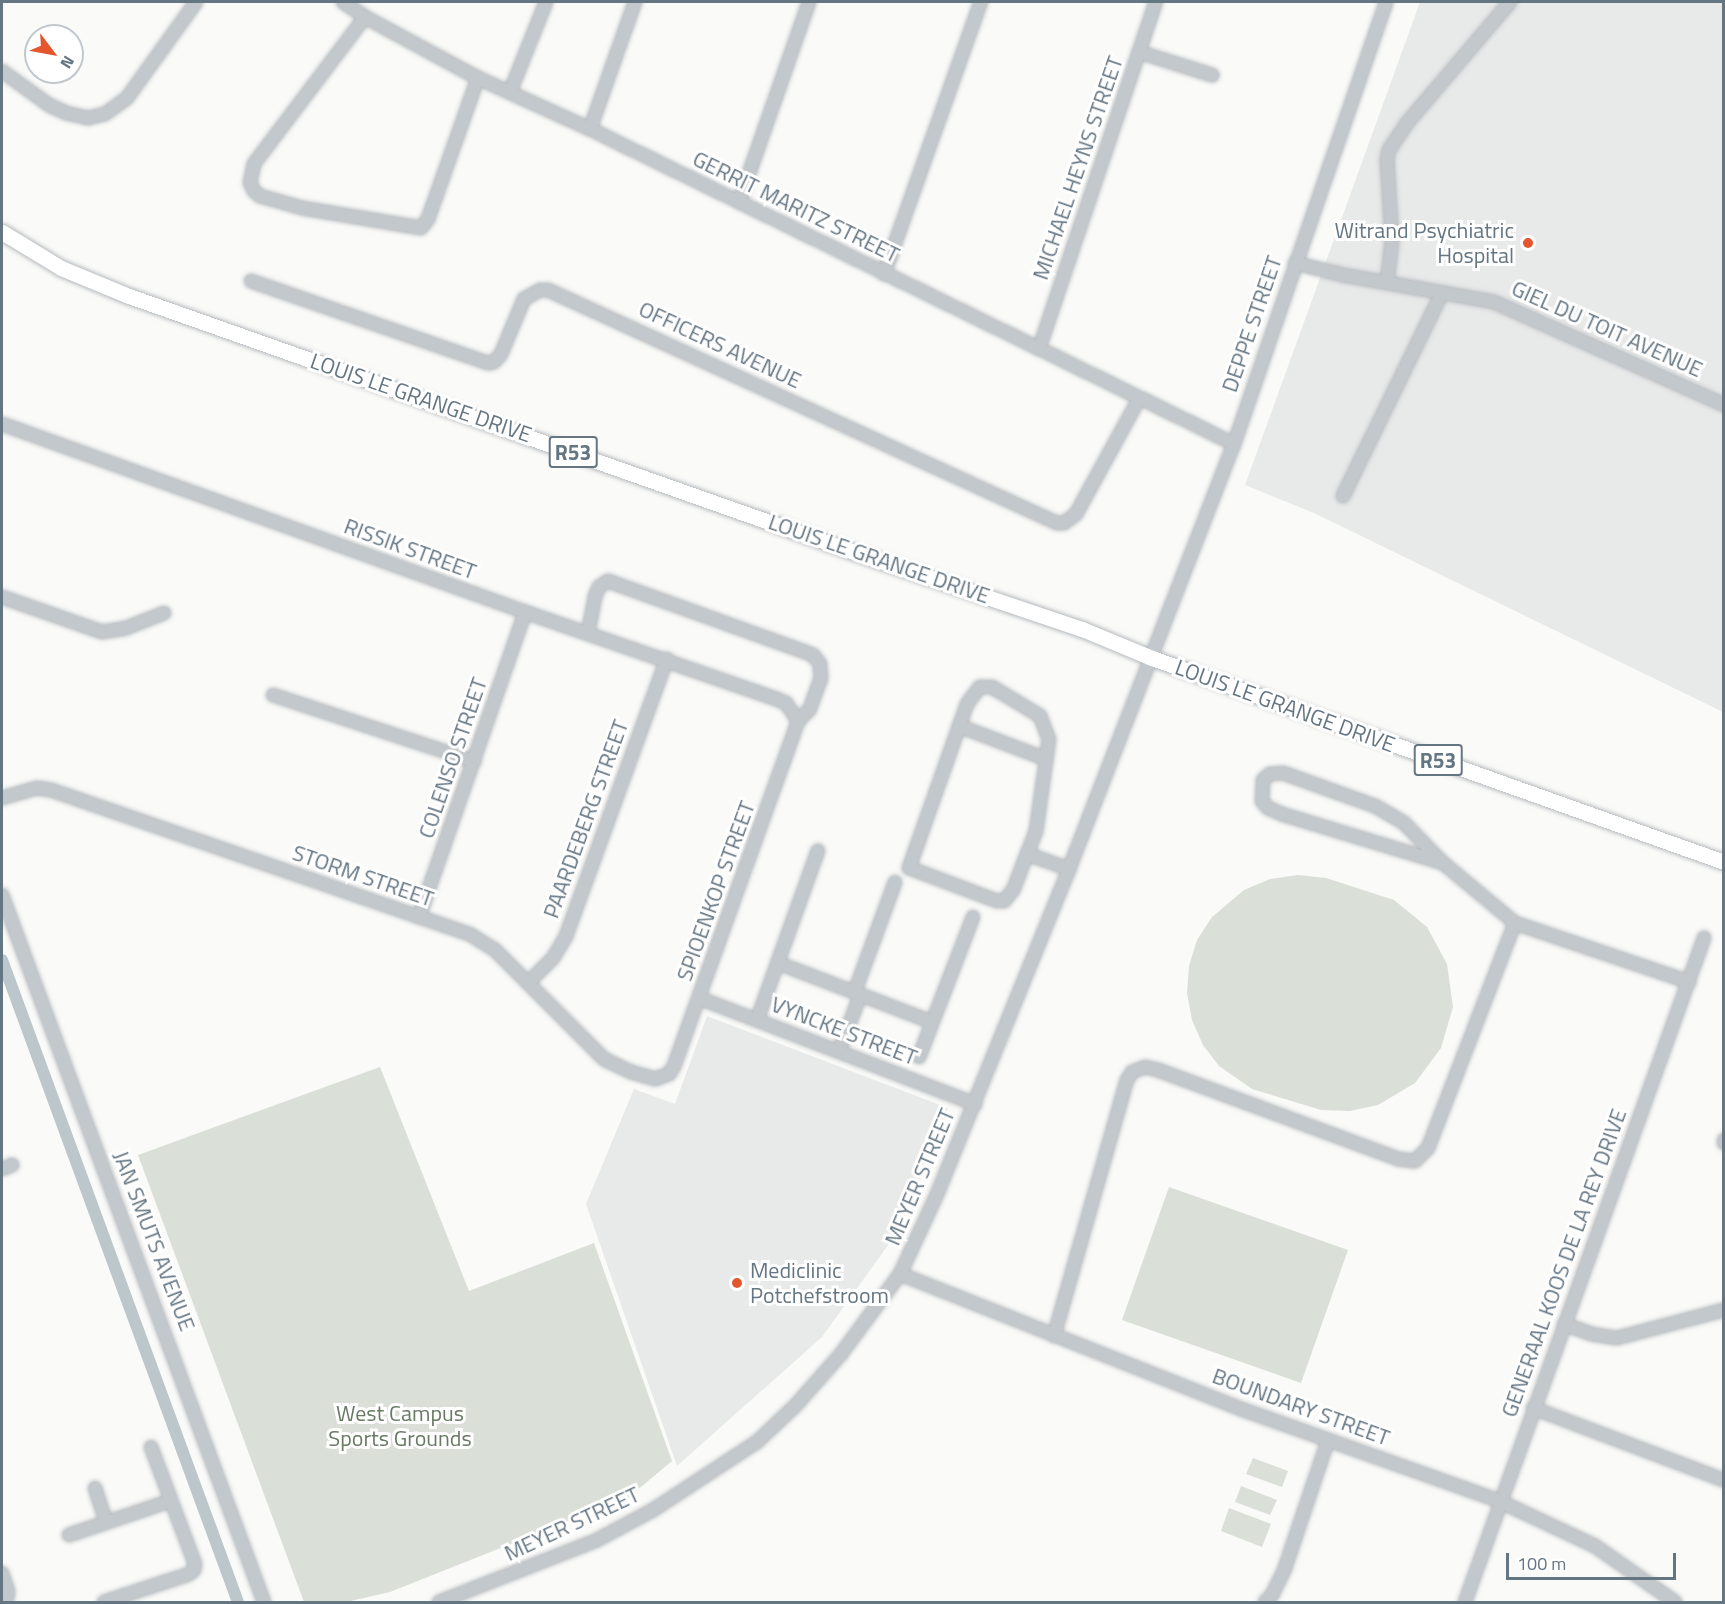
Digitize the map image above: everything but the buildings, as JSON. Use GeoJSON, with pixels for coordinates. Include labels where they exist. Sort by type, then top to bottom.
{"type":"FeatureCollection","features":[{"type":"Feature","properties":{"kind":"main road","name":"LOUIS LE GRANGE DRIVE"},"geometry":{"type":"LineString","coordinates":[[2,232],[61,268],[129,296],[854,552],[1082,629],[1152,658],[1724,862]]}},
{"type":"Feature","properties":{"kind":"street"},"geometry":{"type":"LineString","coordinates":[[2,71],[48,105],[66,113],[88,118],[105,114],[127,98],[196,2]]}},
{"type":"Feature","properties":{"kind":"street","name":"GERRIT MARITZ STREET"},"geometry":{"type":"LineString","coordinates":[[343,2],[365,17],[478,78],[590,129],[1234,444]]}},
{"type":"Feature","properties":{"kind":"street"},"geometry":{"type":"LineString","coordinates":[[510,92],[546,2]]}},
{"type":"Feature","properties":{"kind":"street"},"geometry":{"type":"LineString","coordinates":[[590,129],[634,2]]}},
{"type":"Feature","properties":{"kind":"street"},"geometry":{"type":"LineString","coordinates":[[739,202],[809,2]]}},
{"type":"Feature","properties":{"kind":"street"},"geometry":{"type":"LineString","coordinates":[[884,274],[981,2]]}},
{"type":"Feature","properties":{"kind":"street","name":"MICHAEL HEYNS STREET"},"geometry":{"type":"LineString","coordinates":[[1039,349],[1156,2]]}},
{"type":"Feature","properties":{"kind":"street","name":"DEPPE STREET"},"geometry":{"type":"LineString","coordinates":[[1152,658],[1234,444],[1386,2]]}},
{"type":"Feature","properties":{"kind":"street"},"geometry":{"type":"LineString","coordinates":[[1386,282],[1392,241],[1387,160],[1389,150],[1407,123],[1510,2]]}},
{"type":"Feature","properties":{"kind":"street"},"geometry":{"type":"LineString","coordinates":[[365,17],[254,164],[250,183],[260,196],[302,208],[422,228],[428,219],[478,78]]}},
{"type":"Feature","properties":{"kind":"street"},"geometry":{"type":"LineString","coordinates":[[1139,52],[1212,75]]}},
{"type":"Feature","properties":{"kind":"street","name":"GIEL DU TOIT AVENUE"},"geometry":{"type":"LineString","coordinates":[[1295,263],[1442,293],[1473,296],[1494,302],[1724,405]]}},
{"type":"Feature","properties":{"kind":"street","name":"OFFICERS AVENUE"},"geometry":{"type":"LineString","coordinates":[[251,281],[488,363],[497,361],[501,354],[524,299],[534,292],[548,290],[1057,523],[1064,523],[1076,514],[1138,399]]}},
{"type":"Feature","properties":{"kind":"street"},"geometry":{"type":"LineString","coordinates":[[1343,496],[1442,293]]}},
{"type":"Feature","properties":{"kind":"street","name":"RISSIK STREET"},"geometry":{"type":"LineString","coordinates":[[2,424],[786,703],[798,721]]}},
{"type":"Feature","properties":{"kind":"street","name":"SPIOENKOP STREET"},"geometry":{"type":"LineString","coordinates":[[588,633],[595,596],[599,587],[608,581],[813,655],[820,664],[821,678],[810,710],[798,721],[699,998],[669,1074]]}},
{"type":"Feature","properties":{"kind":"street"},"geometry":{"type":"LineString","coordinates":[[2,597],[102,632],[126,628],[164,613]]}},
{"type":"Feature","properties":{"kind":"street","name":"COLENSO STREET"},"geometry":{"type":"LineString","coordinates":[[419,917],[525,612]]}},
{"type":"Feature","properties":{"kind":"street","name":"MEYER STREET"},"geometry":{"type":"LineString","coordinates":[[440,1602],[597,1540],[654,1510],[757,1442],[796,1406],[841,1354],[900,1274],[975,1104],[1152,658]]}},
{"type":"Feature","properties":{"kind":"street","name":"PAARDEBERG STREET"},"geometry":{"type":"LineString","coordinates":[[528,983],[553,958],[566,936],[667,659]]}},
{"type":"Feature","properties":{"kind":"street"},"geometry":{"type":"LineString","coordinates":[[980,687],[992,687],[1040,716],[1049,739],[1046,759],[1036,831],[1013,890],[1004,901],[997,901],[909,868],[959,726],[974,691],[980,687]]}},
{"type":"Feature","properties":{"kind":"street"},"geometry":{"type":"LineString","coordinates":[[273,695],[474,761]]}},
{"type":"Feature","properties":{"kind":"street"},"geometry":{"type":"LineString","coordinates":[[959,726],[1046,759]]}},
{"type":"Feature","properties":{"kind":"street"},"geometry":{"type":"LineString","coordinates":[[1443,863],[1268,808],[1262,801],[1263,780],[1270,774],[1283,773],[1375,806],[1404,823],[1443,863],[1515,923],[1689,982]]}},
{"type":"Feature","properties":{"kind":"street","name":"STORM STREET"},"geometry":{"type":"LineString","coordinates":[[2,798],[37,788],[51,790],[419,917],[488,944],[604,1059],[630,1072],[656,1079],[669,1074]]}},
{"type":"Feature","properties":{"kind":"street"},"geometry":{"type":"LineString","coordinates":[[757,1020],[818,851]]}},
{"type":"Feature","properties":{"kind":"street"},"geometry":{"type":"LineString","coordinates":[[1027,854],[1069,869]]}},
{"type":"Feature","properties":{"kind":"street"},"geometry":{"type":"LineString","coordinates":[[839,1051],[895,882]]}},
{"type":"Feature","properties":{"kind":"street","name":"JAN SMUTS AVENUE"},"geometry":{"type":"LineString","coordinates":[[2,895],[264,1602]]}},
{"type":"Feature","properties":{"kind":"street"},"geometry":{"type":"LineString","coordinates":[[919,1057],[973,917]]}},
{"type":"Feature","properties":{"kind":"street"},"geometry":{"type":"LineString","coordinates":[[1054,1336],[1127,1080],[1132,1072],[1145,1067],[1158,1070],[1398,1159],[1414,1161],[1428,1148],[1515,923]]}},
{"type":"Feature","properties":{"kind":"street","name":"GENERAAL KOOS DE LA REY DRIVE"},"geometry":{"type":"LineString","coordinates":[[1465,1602],[1499,1502],[1704,938]]}},
{"type":"Feature","properties":{"kind":"street"},"geometry":{"type":"LineString","coordinates":[[778,963],[932,1022]]}},
{"type":"Feature","properties":{"kind":"street","name":"VYNCKE STREET"},"geometry":{"type":"LineString","coordinates":[[699,998],[975,1104]]}},
{"type":"Feature","properties":{"kind":"street","name":"BOUNDARY STREET"},"geometry":{"type":"LineString","coordinates":[[900,1274],[1054,1336],[1499,1502],[1595,1545],[1675,1602]]}},
{"type":"Feature","properties":{"kind":"street"},"geometry":{"type":"LineString","coordinates":[[1564,1324],[1591,1334],[1617,1338],[1724,1310]]}},
{"type":"Feature","properties":{"kind":"street"},"geometry":{"type":"LineString","coordinates":[[1533,1408],[1724,1480]]}},
{"type":"Feature","properties":{"kind":"street"},"geometry":{"type":"LineString","coordinates":[[1265,1602],[1285,1568],[1328,1440]]}},
{"type":"Feature","properties":{"kind":"street"},"geometry":{"type":"LineString","coordinates":[[104,1602],[189,1574],[194,1570],[195,1564],[151,1447]]}},
{"type":"Feature","properties":{"kind":"street"},"geometry":{"type":"LineString","coordinates":[[95,1488],[106,1522]]}},
{"type":"Feature","properties":{"kind":"street"},"geometry":{"type":"LineString","coordinates":[[69,1535],[170,1501]]}},
{"type":"Feature","properties":{"kind":"street"},"geometry":{"type":"LineString","coordinates":[[2,1572],[8,1592],[6,1602]]}},
{"type":"Feature","properties":{"kind":"shaded area","name":"Witrand Psychiatric Hospital"},"geometry":{"type":"Polygon","coordinates":[[[1420,2],[1723,2],[1723,712],[1314,513],[1245,485],[1420,2]]]}},
{"type":"Feature","properties":{"kind":"shaded area","name":"Mediclinic Potchefstroom"},"geometry":{"type":"Polygon","coordinates":[[[707,1016],[948,1108],[899,1230],[822,1337],[677,1466],[586,1204],[634,1089],[675,1104],[707,1016]]]}},
{"type":"Feature","properties":{"kind":"green space"},"geometry":{"type":"Polygon","coordinates":[[[1298,875],[1326,878],[1394,900],[1427,927],[1447,964],[1453,1007],[1441,1048],[1415,1083],[1378,1105],[1350,1111],[1321,1110],[1252,1089],[1219,1066],[1203,1045],[1192,1020],[1187,993],[1189,966],[1197,940],[1212,917],[1244,890],[1270,879],[1298,875]]]}},
{"type":"Feature","properties":{"kind":"green space","name":"West Campus Sports Grounds"},"geometry":{"type":"Polygon","coordinates":[[[380,1067],[469,1291],[594,1243],[672,1461],[629,1497],[390,1592],[346,1602],[304,1602],[138,1155],[380,1067]]]}},
{"type":"Feature","properties":{"kind":"green space"},"geometry":{"type":"Polygon","coordinates":[[[1169,1187],[1348,1250],[1301,1383],[1122,1320],[1169,1187]]]}},
{"type":"Feature","properties":{"kind":"green space"},"geometry":{"type":"Polygon","coordinates":[[[1253,1458],[1288,1471],[1282,1487],[1246,1474],[1253,1458]]]}},
{"type":"Feature","properties":{"kind":"green space"},"geometry":{"type":"Polygon","coordinates":[[[1241,1486],[1277,1500],[1270,1515],[1235,1502],[1241,1486]]]}},
{"type":"Feature","properties":{"kind":"green space"},"geometry":{"type":"Polygon","coordinates":[[[1229,1508],[1271,1524],[1262,1547],[1221,1531],[1229,1508]]]}},
{"type":"Feature","properties":{"kind":"waterway"},"geometry":{"type":"LineString","coordinates":[[2,960],[238,1602]]}},
{"type":"Feature","properties":{"kind":"place","name":"Witrand Psychiatric Hospital"},"geometry":{"type":"Point","coordinates":[1528,243]}},
{"type":"Feature","properties":{"kind":"place","name":"Mediclinic Potchefstroom"},"geometry":{"type":"Point","coordinates":[737,1283]}}]}
